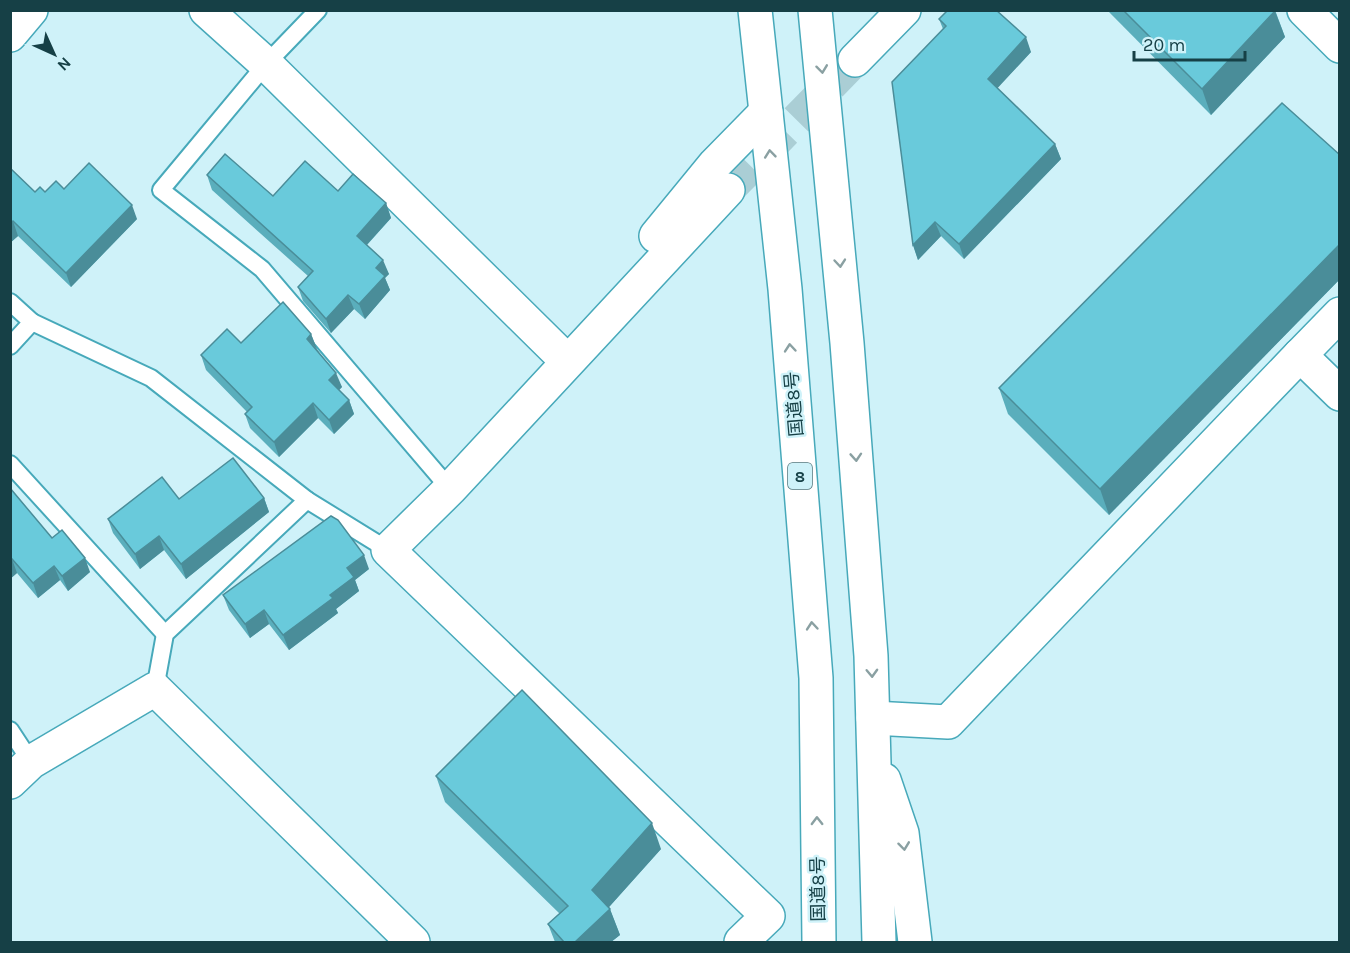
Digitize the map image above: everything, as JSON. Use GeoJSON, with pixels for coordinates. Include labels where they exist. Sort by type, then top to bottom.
{"type":"FeatureCollection","features":[{"type":"Feature","properties":{"kind":"main road"},"geometry":{"type":"LineString","coordinates":[[10,35],[32,10]]}},
{"type":"Feature","properties":{"kind":"main road"},"geometry":{"type":"LineString","coordinates":[[206,10],[266,64],[567,362]]}},
{"type":"Feature","properties":{"kind":"main road","name":"国道8号"},"geometry":{"type":"LineString","coordinates":[[755,10],[785,289],[816,678],[819,942]]}},
{"type":"Feature","properties":{"kind":"main road"},"geometry":{"type":"LineString","coordinates":[[815,10],[847,343],[871,656],[879,942]]}},
{"type":"Feature","properties":{"kind":"main road"},"geometry":{"type":"LineString","coordinates":[[855,60],[904,10]]}},
{"type":"Feature","properties":{"kind":"main road"},"geometry":{"type":"LineString","coordinates":[[1304,10],[1340,46]]}},
{"type":"Feature","properties":{"kind":"main road"},"geometry":{"type":"LineString","coordinates":[[619,306],[629,267],[715,164],[766,112]]}},
{"type":"Feature","properties":{"kind":"main road"},"geometry":{"type":"LineString","coordinates":[[728,190],[450,489],[388,550],[768,916],[741,942]]}},
{"type":"Feature","properties":{"kind":"main road"},"geometry":{"type":"LineString","coordinates":[[873,718],[948,722],[1340,314]]}},
{"type":"Feature","properties":{"kind":"main road"},"geometry":{"type":"LineString","coordinates":[[1300,355],[1340,394]]}},
{"type":"Feature","properties":{"kind":"main road"},"geometry":{"type":"LineString","coordinates":[[21,772],[155,689],[413,942]]}},
{"type":"Feature","properties":{"kind":"main road"},"geometry":{"type":"LineString","coordinates":[[874,750],[902,833],[915,942]]}},
{"type":"Feature","properties":{"kind":"lane"},"geometry":{"type":"LineString","coordinates":[[318,10],[266,64],[161,190],[262,269],[450,489]]}},
{"type":"Feature","properties":{"kind":"lane"},"geometry":{"type":"LineString","coordinates":[[10,302],[32,322],[151,378],[308,500],[388,550]]}},
{"type":"Feature","properties":{"kind":"lane"},"geometry":{"type":"LineString","coordinates":[[10,346],[32,322]]}},
{"type":"Feature","properties":{"kind":"lane"},"geometry":{"type":"LineString","coordinates":[[10,464],[165,634]]}},
{"type":"Feature","properties":{"kind":"lane"},"geometry":{"type":"LineString","coordinates":[[155,689],[165,634],[308,500]]}},
{"type":"Feature","properties":{"kind":"lane"},"geometry":{"type":"LineString","coordinates":[[10,730],[21,772]]}},
{"type":"Feature","properties":{"kind":"building"},"geometry":{"type":"Polygon","coordinates":[[[948,10],[996,10],[1026,37],[988,79],[1055,144],[959,244],[935,222],[913,245],[892,82],[946,26],[939,19],[948,10]]]}},
{"type":"Feature","properties":{"kind":"building"},"geometry":{"type":"Polygon","coordinates":[[[1123,10],[1275,10],[1275,11],[1202,89],[1123,10]]]}},
{"type":"Feature","properties":{"kind":"building"},"geometry":{"type":"Polygon","coordinates":[[[1282,103],[1340,155],[1340,244],[1100,489],[999,388],[1282,103]]]}},
{"type":"Feature","properties":{"kind":"building"},"geometry":{"type":"Polygon","coordinates":[[[225,154],[273,196],[305,161],[338,191],[353,174],[386,203],[357,236],[383,260],[376,268],[385,276],[359,304],[348,295],[326,319],[298,287],[313,271],[207,175],[225,154]]]}},
{"type":"Feature","properties":{"kind":"building"},"geometry":{"type":"Polygon","coordinates":[[[89,163],[132,205],[66,273],[13,221],[10,224],[10,168],[35,192],[40,187],[45,192],[56,181],[64,189],[89,163]]]}},
{"type":"Feature","properties":{"kind":"building"},"geometry":{"type":"Polygon","coordinates":[[[283,302],[311,334],[307,339],[336,373],[329,380],[349,400],[329,420],[313,403],[274,442],[245,414],[252,407],[201,355],[227,329],[241,343],[283,302]]]}},
{"type":"Feature","properties":{"kind":"building"},"geometry":{"type":"Polygon","coordinates":[[[233,458],[264,498],[181,564],[159,536],[135,554],[108,519],[162,477],[179,499],[233,458]]]}},
{"type":"Feature","properties":{"kind":"building"},"geometry":{"type":"Polygon","coordinates":[[[10,488],[52,538],[62,530],[85,558],[62,576],[54,566],[33,583],[12,559],[10,560],[10,488]]]}},
{"type":"Feature","properties":{"kind":"building"},"geometry":{"type":"Polygon","coordinates":[[[331,516],[338,520],[364,555],[347,568],[354,577],[330,595],[333,598],[283,635],[264,610],[245,624],[223,595],[331,516]]]}},
{"type":"Feature","properties":{"kind":"building"},"geometry":{"type":"Polygon","coordinates":[[[522,690],[652,823],[592,890],[610,909],[575,942],[564,942],[548,924],[568,906],[436,776],[522,690]]]}},
{"type":"Feature","properties":{"kind":"tunnel"},"geometry":{"type":"LineString","coordinates":[[728,190],[855,60]]}}]}
